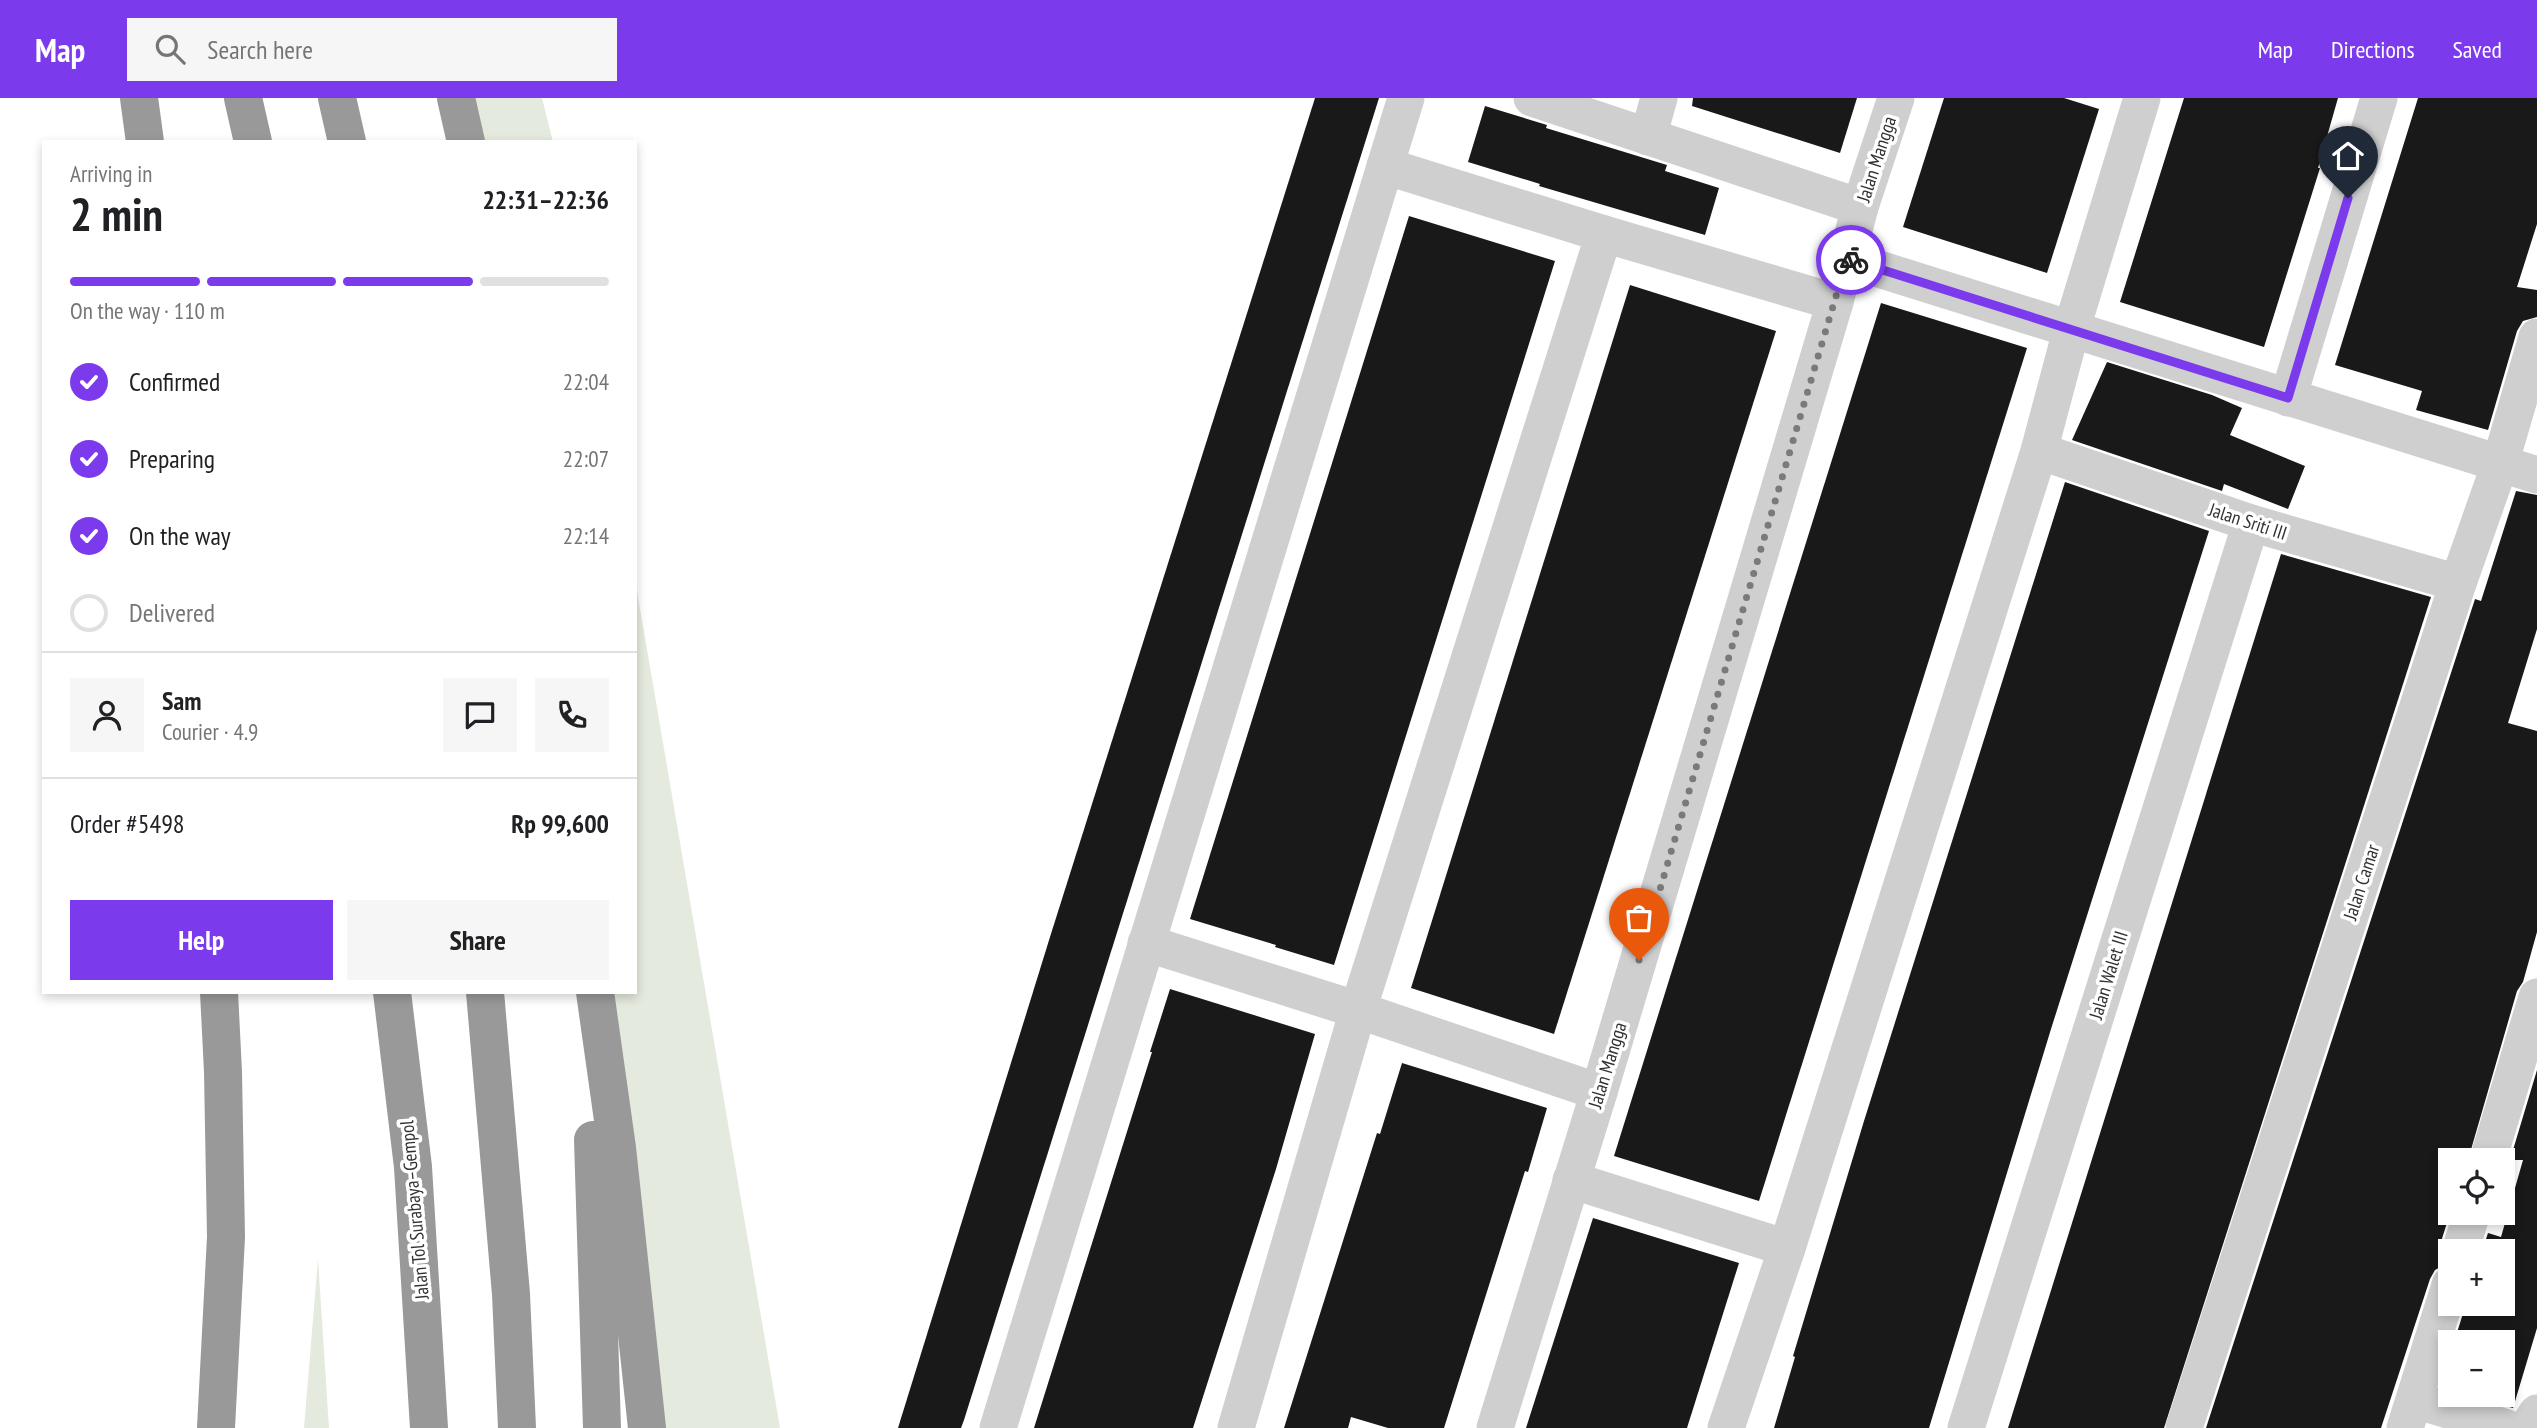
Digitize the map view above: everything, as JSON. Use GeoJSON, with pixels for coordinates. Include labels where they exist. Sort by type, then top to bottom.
{"type":"FeatureCollection","features":[{"type":"Feature","properties":{"kind":"highway"},"geometry":{"type":"LineString","coordinates":[[139,98],[145,140]]}},
{"type":"Feature","properties":{"kind":"highway"},"geometry":{"type":"LineString","coordinates":[[243,98],[253,140]]}},
{"type":"Feature","properties":{"kind":"highway"},"geometry":{"type":"LineString","coordinates":[[337,98],[347,140]]}},
{"type":"Feature","properties":{"kind":"highway"},"geometry":{"type":"LineString","coordinates":[[456,98],[466,140]]}},
{"type":"Feature","properties":{"kind":"highway"},"geometry":{"type":"LineString","coordinates":[[216,1428],[226,1237],[219,994]]}},
{"type":"Feature","properties":{"kind":"highway","name":"Jalan Tol Surabaya–Gempol"},"geometry":{"type":"LineString","coordinates":[[392,994],[413,1167],[429,1428]]}},
{"type":"Feature","properties":{"kind":"highway"},"geometry":{"type":"LineString","coordinates":[[485,994],[511,1294],[517,1428]]}},
{"type":"Feature","properties":{"kind":"highway"},"geometry":{"type":"LineString","coordinates":[[596,1002],[593,1137],[603,1428]]}},
{"type":"Feature","properties":{"kind":"highway"},"geometry":{"type":"LineString","coordinates":[[596,1002],[617,1148],[647,1428]]}},
{"type":"Feature","properties":{"kind":"street"},"geometry":{"type":"LineString","coordinates":[[998,1428],[1406,98]]}},
{"type":"Feature","properties":{"kind":"street"},"geometry":{"type":"LineString","coordinates":[[1532,98],[1860,207]]}},
{"type":"Feature","properties":{"kind":"street"},"geometry":{"type":"LineString","coordinates":[[1648,137],[1660,98]]}},
{"type":"Feature","properties":{"kind":"street","name":"Jalan Mangga"},"geometry":{"type":"LineString","coordinates":[[1495,1428],[1599,1092],[1835,302],[1860,207],[1896,98]]}},
{"type":"Feature","properties":{"kind":"street"},"geometry":{"type":"LineString","coordinates":[[1726,1428],[1787,1248],[2039,451],[2071,331],[2142,98]]}},
{"type":"Feature","properties":{"kind":"street"},"geometry":{"type":"LineString","coordinates":[[2288,398],[2378,98]]}},
{"type":"Feature","properties":{"kind":"street"},"geometry":{"type":"LineString","coordinates":[[1385,166],[1835,302]]}},
{"type":"Feature","properties":{"kind":"street"},"geometry":{"type":"LineString","coordinates":[[1236,1428],[1358,1010],[1604,234]]}},
{"type":"Feature","properties":{"kind":"street"},"geometry":{"type":"LineString","coordinates":[[1847,259],[2537,475]]}},
{"type":"Feature","properties":{"kind":"street","name":"Jalan Camar"},"geometry":{"type":"LineString","coordinates":[[2184,1428],[2458,583],[2500,464],[2537,337]]}},
{"type":"Feature","properties":{"kind":"street","name":"Jalan Sriti III"},"geometry":{"type":"LineString","coordinates":[[2039,451],[2250,523],[2458,583]]}},
{"type":"Feature","properties":{"kind":"street","name":"Jalan Walet III"},"geometry":{"type":"LineString","coordinates":[[1966,1428],[2250,523]]}},
{"type":"Feature","properties":{"kind":"street"},"geometry":{"type":"LineString","coordinates":[[1146,943],[1358,1010],[1599,1092]]}},
{"type":"Feature","properties":{"kind":"street"},"geometry":{"type":"LineString","coordinates":[[2492,1148],[2537,997]]}},
{"type":"Feature","properties":{"kind":"street"},"geometry":{"type":"LineString","coordinates":[[1571,1180],[1787,1248]]}},
{"type":"Feature","properties":{"kind":"street"},"geometry":{"type":"LineString","coordinates":[[2440,1316],[2410,1414],[2507,1428]]}},
{"type":"Feature","properties":{"kind":"street"},"geometry":{"type":"LineString","coordinates":[[2527,1428],[2537,1413]]}},
{"type":"Feature","properties":{"kind":"shaded area"},"geometry":{"type":"Polygon","coordinates":[[[456,98],[542,98],[552,140],[466,140],[456,98]]]}},
{"type":"Feature","properties":{"kind":"shaded area"},"geometry":{"type":"Polygon","coordinates":[[[637,591],[780,1428],[647,1428],[595,994],[637,994],[637,591]]]}},
{"type":"Feature","properties":{"kind":"shaded area"},"geometry":{"type":"Polygon","coordinates":[[[318,1259],[329,1428],[304,1428],[318,1259]]]}},
{"type":"Feature","properties":{"kind":"building"},"geometry":{"type":"Polygon","coordinates":[[[1315,98],[1379,98],[964,1420],[961,1428],[898,1428],[1050,937],[1315,98]]]}},
{"type":"Feature","properties":{"kind":"building"},"geometry":{"type":"Polygon","coordinates":[[[1693,98],[1857,98],[1840,153],[1692,106],[1693,98]]]}},
{"type":"Feature","properties":{"kind":"building"},"geometry":{"type":"Polygon","coordinates":[[[1944,98],[2064,98],[2099,109],[2047,273],[1903,227],[1944,98]]]}},
{"type":"Feature","properties":{"kind":"building"},"geometry":{"type":"Polygon","coordinates":[[[2184,98],[2338,98],[2320,168],[2264,347],[2120,302],[2184,98]]]}},
{"type":"Feature","properties":{"kind":"building"},"geometry":{"type":"Polygon","coordinates":[[[2418,98],[2537,98],[2537,224],[2517,287],[2537,290],[2537,317],[2523,321],[2517,331],[2488,430],[2416,410],[2422,391],[2335,365],[2418,98]]]}},
{"type":"Feature","properties":{"kind":"building"},"geometry":{"type":"Polygon","coordinates":[[[1485,106],[1547,125],[1546,128],[1667,165],[1665,171],[1719,188],[1705,235],[1468,162],[1485,106]]]}},
{"type":"Feature","properties":{"kind":"building"},"geometry":{"type":"Polygon","coordinates":[[[1409,216],[1555,261],[1334,965],[1190,919],[1409,216]]]}},
{"type":"Feature","properties":{"kind":"building"},"geometry":{"type":"Polygon","coordinates":[[[1630,285],[1776,331],[1554,1034],[1411,988],[1630,285]]]}},
{"type":"Feature","properties":{"kind":"building"},"geometry":{"type":"Polygon","coordinates":[[[1881,303],[2027,348],[1759,1201],[1614,1156],[1881,303]]]}},
{"type":"Feature","properties":{"kind":"building"},"geometry":{"type":"Polygon","coordinates":[[[2107,362],[2212,395],[2242,408],[2230,435],[2305,466],[2288,509],[2224,484],[2222,491],[2072,440],[2107,362]]]}},
{"type":"Feature","properties":{"kind":"building"},"geometry":{"type":"Polygon","coordinates":[[[2065,482],[2209,531],[2051,1029],[1929,1428],[1774,1428],[1864,1121],[2065,482]]]}},
{"type":"Feature","properties":{"kind":"building"},"geometry":{"type":"Polygon","coordinates":[[[2516,491],[2537,495],[2537,629],[2508,723],[2537,731],[2537,932],[2471,1148],[2438,1148],[2438,1225],[2446,1225],[2442,1239],[2438,1239],[2438,1268],[2430,1279],[2381,1428],[2206,1428],[2475,599],[2481,601],[2516,491]]]}},
{"type":"Feature","properties":{"kind":"building"},"geometry":{"type":"Polygon","coordinates":[[[2281,554],[2431,597],[2164,1428],[2008,1428],[2281,554]]]}},
{"type":"Feature","properties":{"kind":"building"},"geometry":{"type":"Polygon","coordinates":[[[1170,989],[1315,1034],[1276,1169],[1193,1428],[1034,1428],[1152,1052],[1170,989]]]}},
{"type":"Feature","properties":{"kind":"building"},"geometry":{"type":"Polygon","coordinates":[[[1402,1063],[1547,1108],[1528,1172],[1525,1171],[1444,1428],[1388,1428],[1351,1417],[1348,1428],[1284,1428],[1377,1133],[1380,1134],[1402,1063]]]}},
{"type":"Feature","properties":{"kind":"building"},"geometry":{"type":"Polygon","coordinates":[[[2537,1070],[2537,1328],[2515,1401],[2515,1330],[2458,1330],[2462,1316],[2515,1316],[2515,1239],[2486,1239],[2488,1233],[2501,1237],[2504,1225],[2515,1225],[2515,1188],[2523,1160],[2515,1160],[2514,1148],[2537,1070]]]}},
{"type":"Feature","properties":{"kind":"building"},"geometry":{"type":"Polygon","coordinates":[[[1593,1218],[1739,1263],[1687,1428],[1526,1428],[1593,1218]]]}},
{"type":"Feature","properties":{"kind":"way so far"},"geometry":{"type":"LineString","coordinates":[[1639,960],[1847,259],[1851,260]]}},
{"type":"Feature","properties":{"kind":"route"},"geometry":{"type":"LineString","coordinates":[[1851,260],[2288,398],[2348,198]]}}]}
